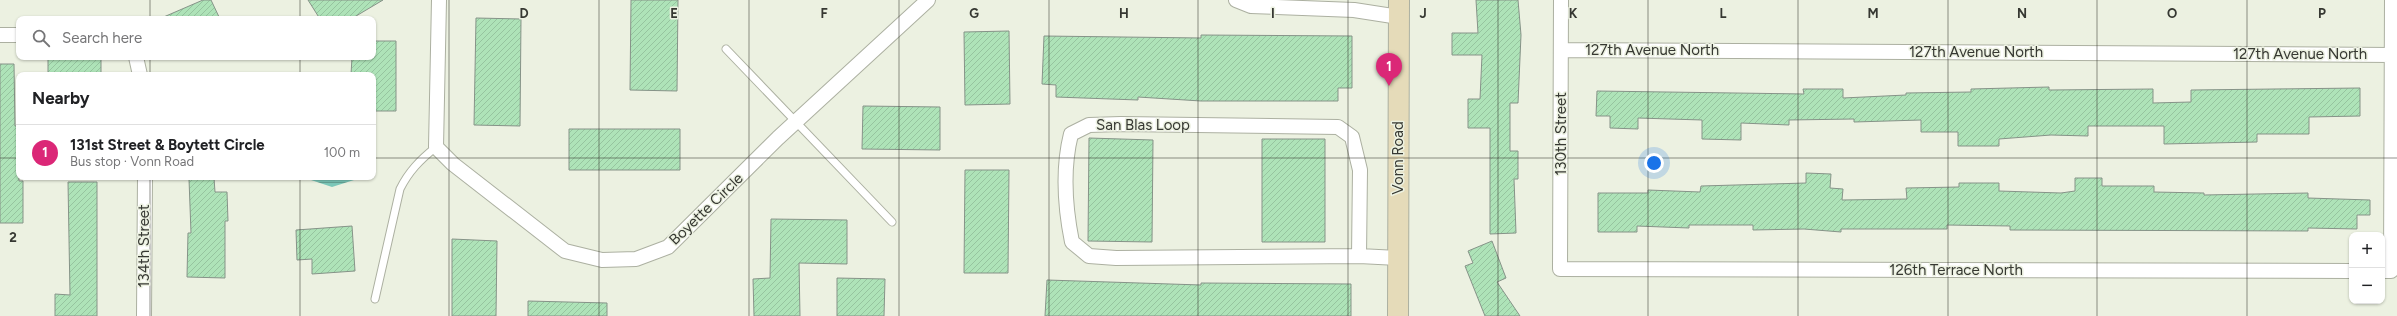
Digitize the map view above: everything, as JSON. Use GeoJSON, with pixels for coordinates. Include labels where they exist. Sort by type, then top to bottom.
{"type":"FeatureCollection","features":[{"type":"Feature","properties":{"kind":"street"},"geometry":{"type":"LineString","coordinates":[[436,147],[439,0]]}},
{"type":"Feature","properties":{"kind":"street","name":"Boyette Circle"},"geometry":{"type":"LineString","coordinates":[[436,147],[453,164],[565,251],[602,260],[636,260],[668,247],[795,123],[928,0]]}},
{"type":"Feature","properties":{"kind":"street"},"geometry":{"type":"LineString","coordinates":[[1236,0],[1251,6],[1354,10],[1399,9]]}},
{"type":"Feature","properties":{"kind":"street","name":"130th Street"},"geometry":{"type":"LineString","coordinates":[[1560,269],[1561,0]]}},
{"type":"Feature","properties":{"kind":"street"},"geometry":{"type":"LineString","coordinates":[[2387,271],[2392,0]]}},
{"type":"Feature","properties":{"kind":"street","name":"Vonn Road"},"geometry":{"type":"LineString","coordinates":[[1398,316],[1399,9]]}},
{"type":"Feature","properties":{"kind":"street"},"geometry":{"type":"LineString","coordinates":[[0,35],[16,35]]}},
{"type":"Feature","properties":{"kind":"street","name":"127th Avenue North"},"geometry":{"type":"LineString","coordinates":[[1561,50],[2392,55]]}},
{"type":"Feature","properties":{"kind":"street"},"geometry":{"type":"LineString","coordinates":[[137,60],[139,72]]}},
{"type":"Feature","properties":{"kind":"street","name":"San Blas Loop"},"geometry":{"type":"LineString","coordinates":[[1359,256],[1360,170],[1352,137],[1338,127],[1089,125],[1071,134],[1066,153],[1065,211],[1072,242],[1089,256],[1116,258],[1359,256],[1398,258]]}},
{"type":"Feature","properties":{"kind":"street","name":"134th Street"},"geometry":{"type":"LineString","coordinates":[[144,316],[145,180]]}},
{"type":"Feature","properties":{"kind":"street","name":"126th Terrace North"},"geometry":{"type":"LineString","coordinates":[[1560,269],[2349,271]]}},
{"type":"Feature","properties":{"kind":"lane"},"geometry":{"type":"LineString","coordinates":[[726,49],[795,123],[892,222]]}},
{"type":"Feature","properties":{"kind":"lane"},"geometry":{"type":"LineString","coordinates":[[375,299],[400,189],[412,168],[436,147]]}},
{"type":"Feature","properties":{"kind":"water"},"geometry":{"type":"Polygon","coordinates":[[[311,180],[354,180],[332,187],[311,180]]]}},
{"type":"Feature","properties":{"kind":"building"},"geometry":{"type":"Polygon","coordinates":[[[203,0],[211,0],[219,16],[166,16],[203,0]]]}},
{"type":"Feature","properties":{"kind":"building"},"geometry":{"type":"Polygon","coordinates":[[[308,0],[383,0],[356,16],[318,16],[308,0]]]}},
{"type":"Feature","properties":{"kind":"building"},"geometry":{"type":"Polygon","coordinates":[[[631,0],[678,0],[677,91],[630,90],[631,0]]]}},
{"type":"Feature","properties":{"kind":"building"},"geometry":{"type":"Polygon","coordinates":[[[1476,0],[1518,0],[1521,35],[1518,103],[1510,103],[1510,151],[1518,151],[1518,179],[1514,179],[1516,233],[1490,234],[1490,128],[1468,128],[1468,99],[1480,99],[1482,55],[1452,55],[1452,33],[1478,33],[1476,0]]]}},
{"type":"Feature","properties":{"kind":"building"},"geometry":{"type":"Polygon","coordinates":[[[476,18],[521,19],[520,126],[474,125],[476,18]]]}},
{"type":"Feature","properties":{"kind":"building"},"geometry":{"type":"Polygon","coordinates":[[[1009,31],[1010,104],[965,105],[964,32],[1009,31]]]}},
{"type":"Feature","properties":{"kind":"building"},"geometry":{"type":"Polygon","coordinates":[[[1201,35],[1352,36],[1352,88],[1338,88],[1338,101],[1201,101],[1138,97],[1138,100],[1056,97],[1056,85],[1042,84],[1044,36],[1201,38],[1201,35]]]}},
{"type":"Feature","properties":{"kind":"building"},"geometry":{"type":"Polygon","coordinates":[[[376,41],[396,41],[396,111],[376,111],[376,72],[351,72],[352,60],[376,60],[376,41]]]}},
{"type":"Feature","properties":{"kind":"building"},"geometry":{"type":"Polygon","coordinates":[[[48,60],[101,60],[101,72],[48,72],[48,60]]]}},
{"type":"Feature","properties":{"kind":"building"},"geometry":{"type":"Polygon","coordinates":[[[0,64],[14,64],[16,180],[23,181],[23,223],[0,223],[0,64]]]}},
{"type":"Feature","properties":{"kind":"building"},"geometry":{"type":"Polygon","coordinates":[[[2049,87],[2049,90],[2153,89],[2153,103],[2191,102],[2191,90],[2360,88],[2360,116],[2309,117],[2309,134],[2257,134],[2257,142],[2164,144],[2164,126],[2088,126],[2088,136],[2051,135],[1999,139],[1999,146],[1958,146],[1958,132],[1921,132],[1921,120],[1854,122],[1854,119],[1789,120],[1789,125],[1741,123],[1741,140],[1702,139],[1702,120],[1638,118],[1638,129],[1610,128],[1610,116],[1596,116],[1597,91],[1804,94],[1803,89],[1843,89],[1843,98],[1906,95],[1906,93],[1971,92],[1971,89],[2049,87]]]}},
{"type":"Feature","properties":{"kind":"building"},"geometry":{"type":"Polygon","coordinates":[[[863,106],[940,107],[940,150],[862,149],[863,106]]]}},
{"type":"Feature","properties":{"kind":"building"},"geometry":{"type":"Polygon","coordinates":[[[569,129],[680,129],[680,170],[569,170],[569,129]]]}},
{"type":"Feature","properties":{"kind":"building"},"geometry":{"type":"Polygon","coordinates":[[[1089,138],[1153,140],[1152,242],[1088,241],[1089,138]]]}},
{"type":"Feature","properties":{"kind":"building"},"geometry":{"type":"Polygon","coordinates":[[[1262,139],[1325,139],[1325,242],[1262,242],[1262,139]]]}},
{"type":"Feature","properties":{"kind":"building"},"geometry":{"type":"Polygon","coordinates":[[[965,170],[1009,170],[1008,273],[964,273],[965,170]]]}},
{"type":"Feature","properties":{"kind":"building"},"geometry":{"type":"Polygon","coordinates":[[[1806,173],[1831,174],[1830,188],[1843,189],[1842,200],[1907,199],[1906,188],[1959,187],[1959,183],[1999,183],[1999,191],[2061,193],[2075,191],[2075,178],[2102,178],[2102,186],[2154,186],[2154,192],[2204,193],[2204,195],[2308,193],[2308,198],[2370,200],[2370,215],[2357,215],[2357,229],[2308,228],[2308,231],[2010,230],[2010,226],[1947,225],[1947,229],[1841,229],[1841,232],[1804,229],[1753,230],[1753,225],[1689,225],[1689,228],[1637,226],[1637,232],[1598,232],[1598,193],[1648,193],[1648,190],[1700,192],[1701,186],[1806,183],[1806,173]]]}},
{"type":"Feature","properties":{"kind":"building"},"geometry":{"type":"Polygon","coordinates":[[[189,180],[214,180],[215,192],[227,192],[228,221],[225,221],[225,278],[187,277],[188,233],[191,233],[189,180]]]}},
{"type":"Feature","properties":{"kind":"building"},"geometry":{"type":"Polygon","coordinates":[[[68,182],[97,182],[97,316],[55,316],[55,294],[70,295],[68,182]]]}},
{"type":"Feature","properties":{"kind":"building"},"geometry":{"type":"Polygon","coordinates":[[[771,219],[847,220],[847,264],[799,263],[800,316],[754,316],[753,279],[770,278],[771,219]]]}},
{"type":"Feature","properties":{"kind":"building"},"geometry":{"type":"Polygon","coordinates":[[[352,226],[355,271],[312,274],[312,259],[297,260],[296,230],[352,226]]]}},
{"type":"Feature","properties":{"kind":"building"},"geometry":{"type":"Polygon","coordinates":[[[452,239],[497,241],[496,316],[452,316],[452,239]]]}},
{"type":"Feature","properties":{"kind":"building"},"geometry":{"type":"Polygon","coordinates":[[[1492,241],[1506,278],[1497,282],[1520,316],[1485,316],[1465,266],[1473,263],[1468,251],[1492,241]]]}},
{"type":"Feature","properties":{"kind":"building"},"geometry":{"type":"Polygon","coordinates":[[[837,278],[885,279],[884,316],[837,316],[837,278]]]}},
{"type":"Feature","properties":{"kind":"building"},"geometry":{"type":"Polygon","coordinates":[[[1047,280],[1201,285],[1201,283],[1351,284],[1351,316],[1045,316],[1047,280]]]}},
{"type":"Feature","properties":{"kind":"building"},"geometry":{"type":"Polygon","coordinates":[[[528,301],[607,303],[607,316],[528,316],[528,301]]]}},
{"type":"Feature","properties":{"kind":"place","name":"131st Street & Boytett Circle"},"geometry":{"type":"Point","coordinates":[1389,86]}}]}
